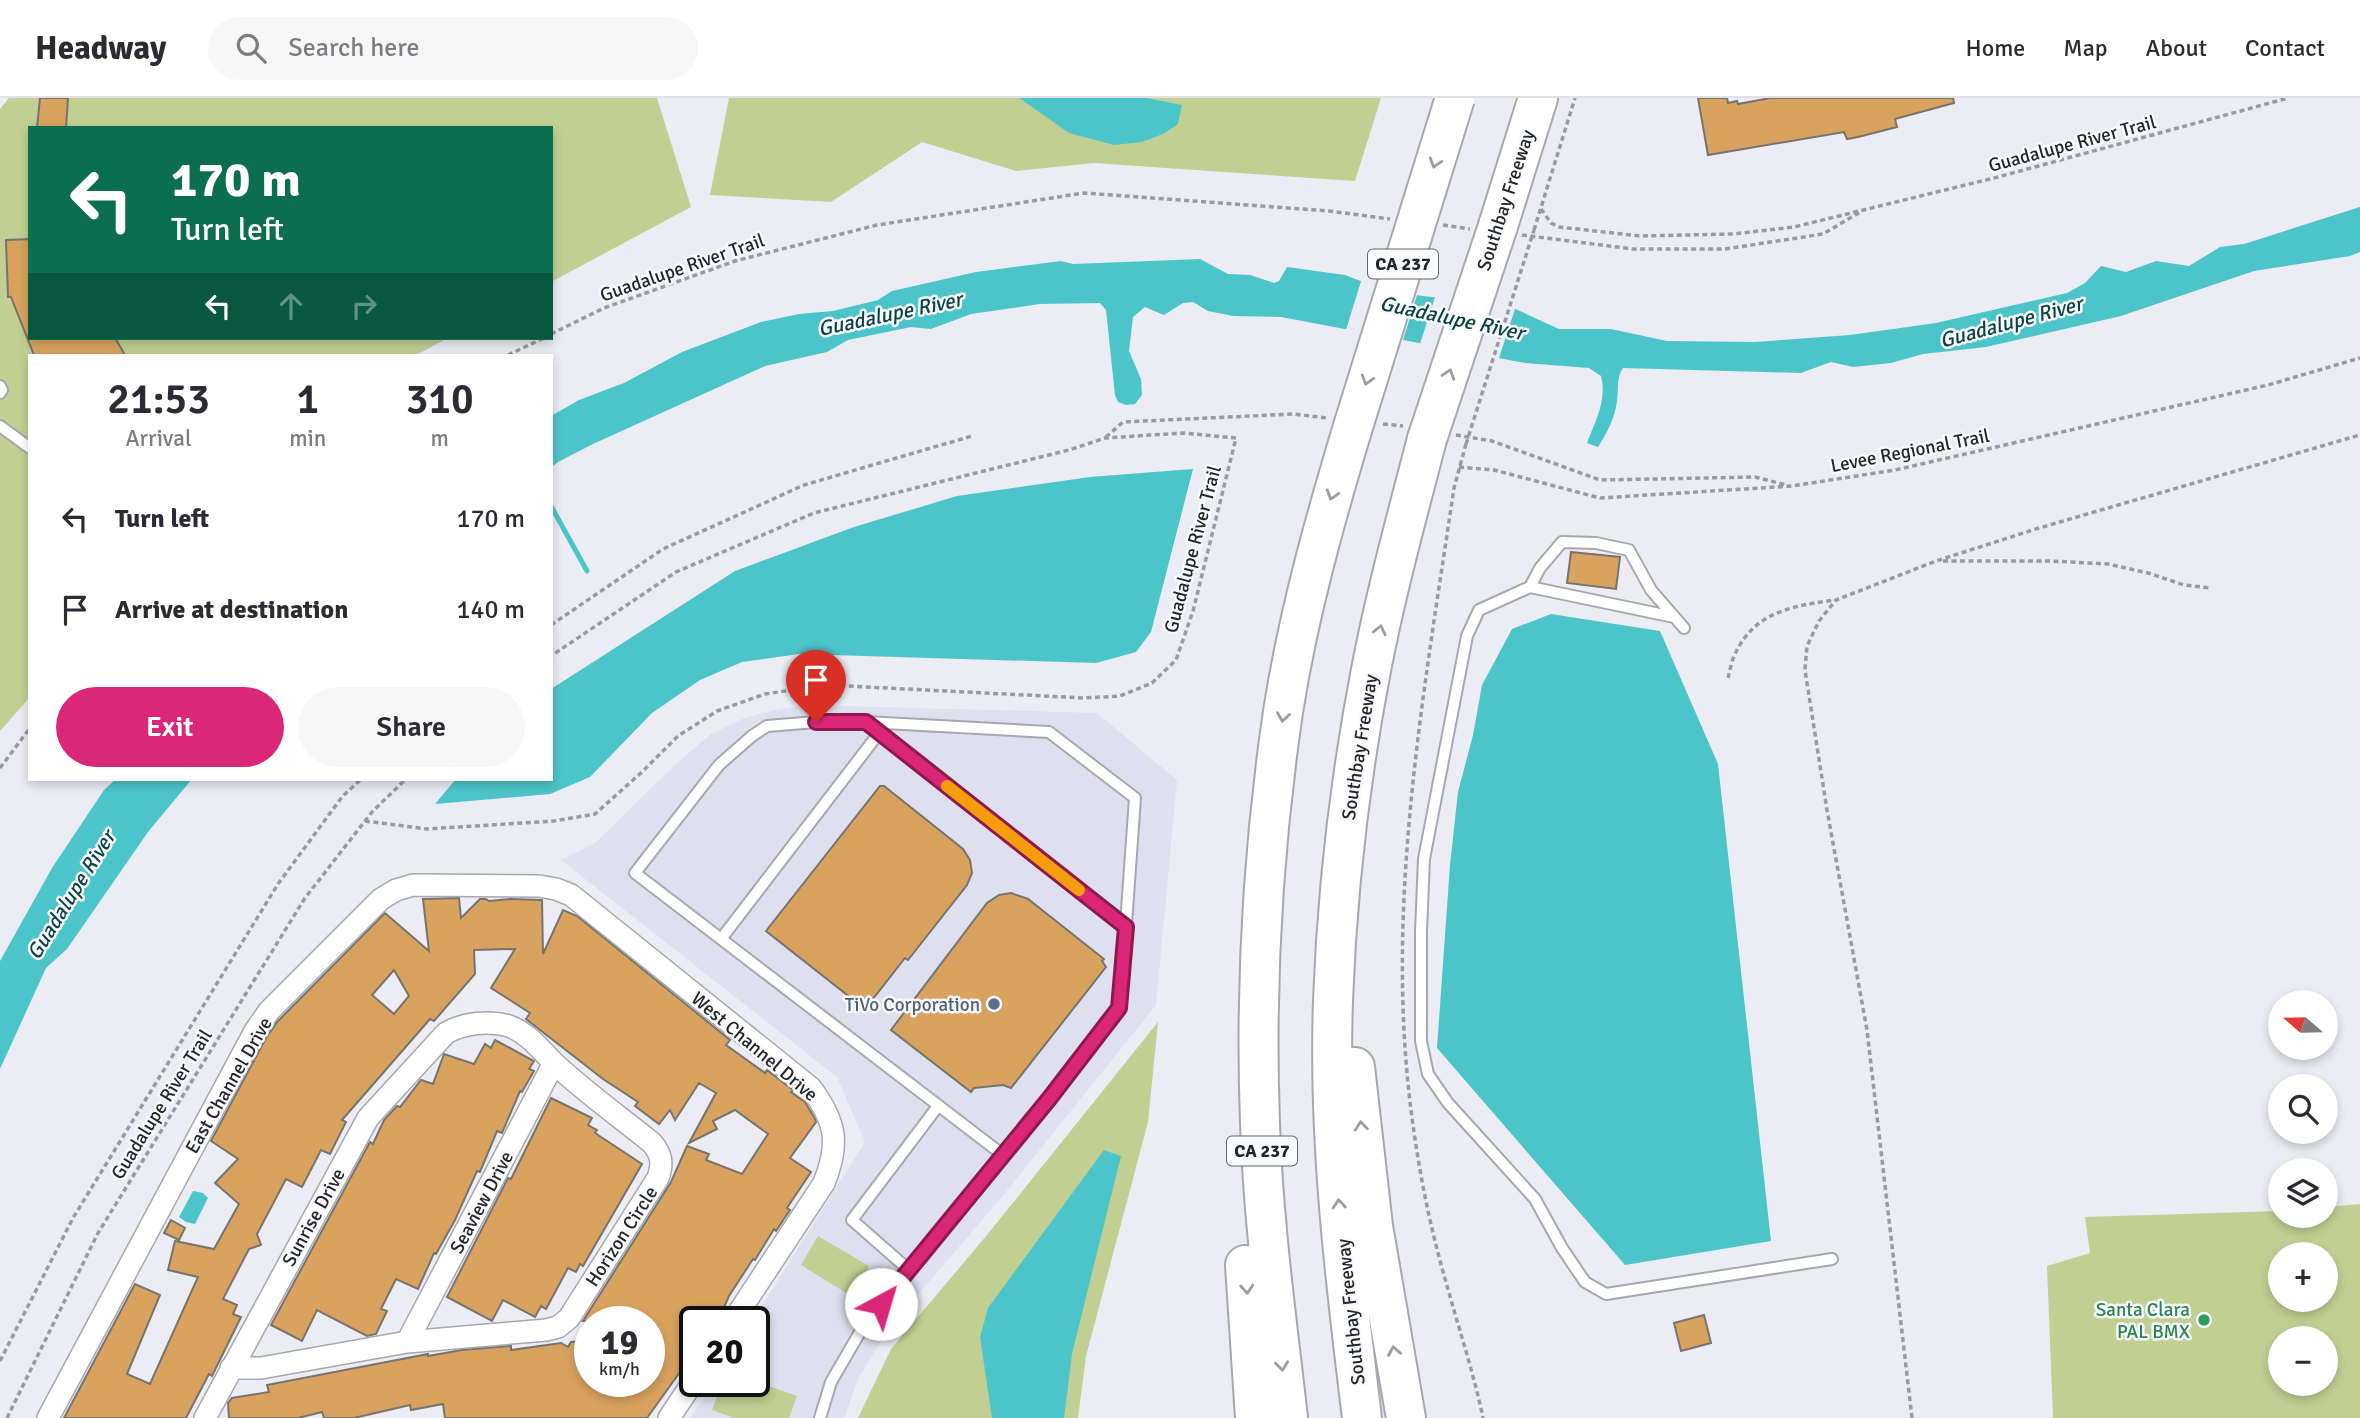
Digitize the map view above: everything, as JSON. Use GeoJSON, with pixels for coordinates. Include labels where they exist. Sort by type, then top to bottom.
{"type":"FeatureCollection","features":[{"type":"Feature","properties":{"kind":"highway","name":"CA 237"},"geometry":{"type":"LineString","coordinates":[[1288,1418],[1269,1265],[1260,1125],[1259,1006],[1265,882],[1275,774],[1293,660],[1316,555],[1455,98]]}},
{"type":"Feature","properties":{"kind":"highway","name":"Southbay Freeway"},"geometry":{"type":"LineString","coordinates":[[1362,1418],[1343,1252],[1334,1123],[1333,1003],[1340,891],[1352,782],[1371,669],[1427,439],[1509,230],[1538,98]]}},
{"type":"Feature","properties":{"kind":"highway"},"geometry":{"type":"LineString","coordinates":[[1255,1418],[1242,1221],[1238,1030],[1241,954],[1265,882]]}},
{"type":"Feature","properties":{"kind":"highway"},"geometry":{"type":"LineString","coordinates":[[1340,891],[1351,1029],[1371,1214],[1406,1418]]}},
{"type":"Feature","properties":{"kind":"street","name":"East Channel Drive"},"geometry":{"type":"LineString","coordinates":[[48,1418],[243,1051],[269,1011],[381,900],[396,890],[413,885],[539,886],[556,889]]}},
{"type":"Feature","properties":{"kind":"street","name":"West Channel Drive"},"geometry":{"type":"LineString","coordinates":[[556,889],[586,905],[811,1088],[825,1107],[833,1128],[835,1145],[832,1165],[824,1183],[743,1306]]}},
{"type":"Feature","properties":{"kind":"street","name":"Horizon Circle"},"geometry":{"type":"LineString","coordinates":[[231,1368],[261,1368],[407,1342],[546,1330],[558,1327],[569,1318],[658,1178],[662,1159],[652,1143],[554,1063],[542,1049],[511,1027],[500,1024],[466,1024],[446,1033]]}},
{"type":"Feature","properties":{"kind":"street","name":"Sunrise Drive"},"geometry":{"type":"LineString","coordinates":[[205,1418],[368,1118],[446,1033]]}},
{"type":"Feature","properties":{"kind":"street","name":"Seaview Drive"},"geometry":{"type":"LineString","coordinates":[[407,1342],[554,1063]]}},
{"type":"Feature","properties":{"kind":"street"},"geometry":{"type":"LineString","coordinates":[[669,1418],[683,1397]]}},
{"type":"Feature","properties":{"kind":"lane"},"geometry":{"type":"LineString","coordinates":[[0,386],[0,393]]}},
{"type":"Feature","properties":{"kind":"lane"},"geometry":{"type":"LineString","coordinates":[[0,426],[28,447]]}},
{"type":"Feature","properties":{"kind":"lane"},"geometry":{"type":"LineString","coordinates":[[1530,587],[1540,568],[1562,542],[1596,543],[1629,550],[1651,590],[1684,628]]}},
{"type":"Feature","properties":{"kind":"lane"},"geometry":{"type":"LineString","coordinates":[[1675,617],[1530,587],[1479,610],[1467,636],[1424,859],[1420,1041],[1429,1074],[1448,1103],[1535,1199],[1562,1248],[1585,1282],[1606,1294],[1832,1259]]}},
{"type":"Feature","properties":{"kind":"lane"},"geometry":{"type":"LineString","coordinates":[[866,722],[1126,927]]}},
{"type":"Feature","properties":{"kind":"lane"},"geometry":{"type":"LineString","coordinates":[[820,1418],[831,1382],[867,1320],[1003,1155],[1119,1008],[1135,798],[1049,732],[866,722],[767,726],[751,736],[719,765],[635,873],[1003,1155]]}},
{"type":"Feature","properties":{"kind":"lane"},"geometry":{"type":"LineString","coordinates":[[721,939],[879,733]]}},
{"type":"Feature","properties":{"kind":"lane"},"geometry":{"type":"LineString","coordinates":[[909,1270],[852,1220],[939,1106]]}},
{"type":"Feature","properties":{"kind":"path"},"geometry":{"type":"LineString","coordinates":[[1466,444],[1509,230],[1541,209],[1575,98]]}},
{"type":"Feature","properties":{"kind":"path","name":"Guadalupe River Trail"},"geometry":{"type":"LineString","coordinates":[[1541,209],[1551,223],[1559,227],[1640,236],[1733,234],[1794,227],[1998,177],[2288,98]]}},
{"type":"Feature","properties":{"kind":"path","name":"Guadalupe River Trail"},"geometry":{"type":"LineString","coordinates":[[553,333],[604,308],[735,261],[877,225],[1084,193],[1329,211],[1398,220]]}},
{"type":"Feature","properties":{"kind":"path","name":"Guadalupe River Trail"},"geometry":{"type":"LineString","coordinates":[[1439,225],[1509,230],[1633,249],[1725,249],[1824,234],[1862,211]]}},
{"type":"Feature","properties":{"kind":"path"},"geometry":{"type":"LineString","coordinates":[[510,354],[540,340]]}},
{"type":"Feature","properties":{"kind":"path","name":"Levee Regional Trail"},"geometry":{"type":"LineString","coordinates":[[1459,467],[1494,470],[1600,498],[1792,486],[1895,470],[2268,385],[2360,358]]}},
{"type":"Feature","properties":{"kind":"path","name":"Guadalupe River Trail"},"geometry":{"type":"LineString","coordinates":[[365,821],[427,829],[554,821],[595,814],[678,736],[717,711],[765,694],[827,685],[999,696],[1084,698],[1120,696],[1152,683],[1176,660],[1193,611],[1236,438],[1182,433],[1105,438],[1069,450],[814,513],[676,572],[553,655]]}},
{"type":"Feature","properties":{"kind":"path"},"geometry":{"type":"LineString","coordinates":[[1728,678],[1736,652],[1757,624],[1786,607],[1836,600],[1936,561],[2039,528],[2360,435]]}},
{"type":"Feature","properties":{"kind":"path"},"geometry":{"type":"LineString","coordinates":[[553,624],[663,549],[803,485],[971,436]]}},
{"type":"Feature","properties":{"kind":"path"},"geometry":{"type":"LineString","coordinates":[[1936,561],[2108,564],[2184,585],[2211,588]]}},
{"type":"Feature","properties":{"kind":"path"},"geometry":{"type":"LineString","coordinates":[[1836,600],[1819,621],[1807,646],[1805,670],[1826,810],[1867,1030],[1912,1418]]}},
{"type":"Feature","properties":{"kind":"path"},"geometry":{"type":"LineString","coordinates":[[0,768],[28,731]]}},
{"type":"Feature","properties":{"kind":"path"},"geometry":{"type":"LineString","coordinates":[[0,1361],[73,1218],[271,895],[342,797],[359,781]]}},
{"type":"Feature","properties":{"kind":"path","name":"Guadalupe River Trail"},"geometry":{"type":"LineString","coordinates":[[7,1418],[98,1233],[304,898],[365,821],[403,781]]}},
{"type":"Feature","properties":{"kind":"shaded area"},"geometry":{"type":"Polygon","coordinates":[[[806,705],[1097,713],[1177,780],[1156,1005],[1001,1198],[901,1314],[858,1379],[844,1418],[690,1418],[704,1397],[770,1397],[770,1306],[761,1306],[865,1142],[837,1077],[561,860],[595,843],[679,761],[711,734],[745,718],[806,705]]]}},
{"type":"Feature","properties":{"kind":"green space"},"geometry":{"type":"Polygon","coordinates":[[[9,98],[657,98],[691,207],[553,281],[553,126],[28,126],[28,340],[444,340],[418,354],[28,354],[28,699],[0,731],[0,109],[9,98]]]}},
{"type":"Feature","properties":{"kind":"green space"},"geometry":{"type":"Polygon","coordinates":[[[729,98],[1381,98],[1355,181],[1094,163],[1016,171],[922,142],[831,202],[710,195],[729,98]]]}},
{"type":"Feature","properties":{"kind":"green space"},"geometry":{"type":"Polygon","coordinates":[[[1158,1022],[1148,1122],[1086,1356],[1078,1418],[858,1418],[891,1349],[987,1235],[1158,1022]]]}},
{"type":"Feature","properties":{"kind":"green space","name":"Santa Clara PAL BMX"},"geometry":{"type":"Polygon","coordinates":[[[2360,1204],[2360,1418],[2053,1418],[2047,1266],[2090,1253],[2085,1217],[2268,1211],[2268,1228],[2338,1228],[2338,1206],[2360,1204]]]}},
{"type":"Feature","properties":{"kind":"green space"},"geometry":{"type":"Polygon","coordinates":[[[818,1236],[869,1266],[851,1296],[801,1265],[818,1236]]]}},
{"type":"Feature","properties":{"kind":"green space"},"geometry":{"type":"Polygon","coordinates":[[[770,1387],[797,1396],[789,1418],[734,1418],[712,1410],[717,1397],[770,1397],[770,1387]]]}},
{"type":"Feature","properties":{"kind":"water"},"geometry":{"type":"Polygon","coordinates":[[[1019,98],[1147,98],[1182,105],[1178,124],[1163,134],[1142,142],[1114,145],[1069,133],[1019,98]]]}},
{"type":"Feature","properties":{"kind":"water","name":"Guadalupe River"},"geometry":{"type":"Polygon","coordinates":[[[2360,207],[2360,252],[2350,256],[2254,271],[2121,316],[1986,347],[1923,354],[1891,363],[1853,367],[1831,362],[1801,373],[1623,368],[1614,413],[1598,447],[1587,443],[1600,410],[1603,393],[1601,376],[1589,368],[1525,363],[1281,317],[1233,316],[1208,311],[1193,302],[1183,303],[1164,315],[1145,307],[1133,317],[1129,351],[1141,379],[1142,395],[1135,404],[1126,405],[1118,402],[1115,395],[1106,310],[1100,303],[1040,304],[971,314],[931,329],[911,327],[848,340],[827,352],[765,366],[593,444],[553,466],[553,415],[579,400],[624,383],[682,352],[761,322],[799,314],[833,311],[878,300],[892,291],[976,272],[1061,261],[1073,264],[1200,259],[1228,274],[1250,275],[1274,283],[1279,281],[1287,267],[1345,275],[1389,292],[1509,306],[1559,329],[1611,329],[1667,341],[1755,342],[1850,335],[1936,323],[2067,293],[2085,283],[2101,266],[2126,272],[2156,261],[2189,266],[2220,247],[2244,244],[2360,207]]]}},
{"type":"Feature","properties":{"kind":"water"},"geometry":{"type":"Polygon","coordinates":[[[1193,469],[1151,632],[1136,652],[1096,663],[799,654],[742,662],[700,680],[652,713],[590,777],[550,794],[435,804],[454,781],[553,781],[553,688],[735,571],[854,527],[957,496],[1090,477],[1193,469]]]}},
{"type":"Feature","properties":{"kind":"water"},"geometry":{"type":"Polygon","coordinates":[[[1551,614],[1660,631],[1718,764],[1771,1241],[1625,1265],[1437,1048],[1458,792],[1473,735],[1482,685],[1512,629],[1551,614]]]}},
{"type":"Feature","properties":{"kind":"water","name":"Guadalupe River"},"geometry":{"type":"Polygon","coordinates":[[[114,781],[190,781],[148,832],[67,949],[46,968],[0,1069],[0,961],[52,868],[104,790],[114,781]]]}},
{"type":"Feature","properties":{"kind":"water"},"geometry":{"type":"Polygon","coordinates":[[[1104,1150],[1121,1156],[1072,1354],[1064,1418],[992,1418],[980,1337],[988,1308],[1104,1150]]]}},
{"type":"Feature","properties":{"kind":"water"},"geometry":{"type":"Polygon","coordinates":[[[193,1191],[203,1193],[208,1198],[195,1224],[179,1217],[193,1191]]]}},
{"type":"Feature","properties":{"kind":"pier"},"geometry":{"type":"Polygon","coordinates":[[[1362,278],[1390,288],[1418,292],[1402,343],[1345,333],[1362,278]]]}},
{"type":"Feature","properties":{"kind":"pier"},"geometry":{"type":"Polygon","coordinates":[[[1436,294],[1516,306],[1498,361],[1419,347],[1436,294]]]}},
{"type":"Feature","properties":{"kind":"building"},"geometry":{"type":"Polygon","coordinates":[[[40,98],[68,98],[66,126],[37,126],[40,98]]]}},
{"type":"Feature","properties":{"kind":"building"},"geometry":{"type":"Polygon","coordinates":[[[1698,98],[1727,98],[1728,103],[1737,101],[1738,104],[1770,98],[1953,98],[1954,103],[1895,119],[1897,127],[1858,137],[1847,139],[1844,132],[1708,155],[1698,98]]]}},
{"type":"Feature","properties":{"kind":"building"},"geometry":{"type":"Polygon","coordinates":[[[28,239],[28,340],[11,297],[8,297],[6,240],[28,239]]]}},
{"type":"Feature","properties":{"kind":"building"},"geometry":{"type":"Polygon","coordinates":[[[28,340],[116,340],[124,354],[34,354],[28,340]]]}},
{"type":"Feature","properties":{"kind":"building"},"geometry":{"type":"Polygon","coordinates":[[[1571,552],[1620,557],[1616,589],[1567,583],[1571,552]]]}},
{"type":"Feature","properties":{"kind":"building","name":"TiVo Corporation"},"geometry":{"type":"Polygon","coordinates":[[[880,786],[884,786],[963,849],[970,860],[972,873],[967,885],[908,960],[905,958],[865,1009],[766,931],[880,786]]]}},
{"type":"Feature","properties":{"kind":"building","name":"TiVo Corporation"},"geometry":{"type":"Polygon","coordinates":[[[1011,893],[1028,899],[1104,959],[1102,961],[1106,967],[1011,1088],[1003,1085],[974,1088],[971,1092],[891,1030],[987,903],[999,895],[1011,893]]]}},
{"type":"Feature","properties":{"kind":"building"},"geometry":{"type":"Polygon","coordinates":[[[459,898],[461,918],[480,899],[542,900],[543,954],[563,910],[577,916],[730,1040],[726,1045],[765,1073],[767,1070],[793,1090],[791,1092],[805,1102],[814,1117],[816,1122],[790,1158],[811,1172],[787,1208],[790,1210],[776,1231],[774,1229],[755,1260],[753,1259],[724,1306],[679,1306],[679,1373],[665,1393],[665,1306],[592,1306],[671,1182],[687,1146],[709,1154],[706,1160],[742,1174],[768,1134],[735,1110],[713,1121],[717,1129],[689,1143],[716,1093],[699,1083],[675,1120],[670,1110],[659,1124],[635,1106],[638,1102],[603,1079],[526,1019],[530,1013],[491,988],[515,949],[474,950],[475,974],[434,1021],[430,1019],[342,1120],[346,1122],[330,1154],[321,1150],[302,1187],[286,1179],[257,1234],[261,1245],[249,1249],[223,1299],[237,1305],[233,1314],[241,1317],[212,1376],[209,1374],[186,1418],[64,1418],[135,1284],[160,1295],[127,1374],[150,1384],[198,1277],[168,1270],[175,1241],[214,1249],[239,1204],[215,1183],[238,1159],[211,1141],[277,1022],[385,913],[429,951],[423,899],[459,898]],[[394,970],[372,995],[394,1014],[409,996],[394,970]]]}},
{"type":"Feature","properties":{"kind":"building"},"geometry":{"type":"Polygon","coordinates":[[[495,1040],[534,1061],[529,1069],[534,1071],[522,1092],[520,1091],[502,1133],[497,1131],[480,1172],[477,1171],[455,1220],[436,1254],[434,1253],[418,1289],[396,1279],[381,1309],[387,1311],[376,1334],[367,1336],[317,1310],[302,1341],[271,1325],[384,1120],[397,1106],[400,1107],[421,1080],[433,1084],[444,1054],[474,1064],[485,1044],[491,1048],[495,1040]]]}},
{"type":"Feature","properties":{"kind":"building"},"geometry":{"type":"Polygon","coordinates":[[[551,1098],[592,1118],[588,1125],[597,1130],[595,1133],[642,1164],[583,1266],[580,1264],[576,1272],[568,1268],[546,1309],[541,1306],[535,1317],[503,1300],[492,1321],[447,1297],[551,1098]]]}},
{"type":"Feature","properties":{"kind":"building"},"geometry":{"type":"Polygon","coordinates":[[[171,1220],[185,1228],[179,1240],[164,1233],[171,1220]]]}},
{"type":"Feature","properties":{"kind":"building"},"geometry":{"type":"Polygon","coordinates":[[[1704,1315],[1711,1343],[1681,1351],[1674,1323],[1704,1315]]]}},
{"type":"Feature","properties":{"kind":"building"},"geometry":{"type":"Polygon","coordinates":[[[574,1342],[574,1397],[662,1397],[647,1418],[445,1418],[443,1404],[411,1410],[410,1405],[354,1418],[324,1418],[322,1412],[298,1418],[229,1418],[228,1403],[232,1398],[269,1392],[267,1385],[428,1354],[511,1346],[511,1350],[561,1343],[568,1347],[574,1342]]]}},
{"type":"Feature","properties":{"kind":"waterway"},"geometry":{"type":"LineString","coordinates":[[553,510],[587,571]]}},
{"type":"Feature","properties":{"kind":"slow traffic"},"geometry":{"type":"LineString","coordinates":[[947,786],[1079,890]]}},
{"type":"Feature","properties":{"kind":"place","name":"TiVo Corporation"},"geometry":{"type":"Point","coordinates":[994,1004]}},
{"type":"Feature","properties":{"kind":"place","name":"Santa Clara PAL BMX"},"geometry":{"type":"Point","coordinates":[2204,1320]}},
{"type":"Feature","properties":{"kind":"route"},"geometry":{"type":"LineString","coordinates":[[816,722],[866,722],[1126,927],[1119,1008],[1049,1099],[881,1304]]}}]}
